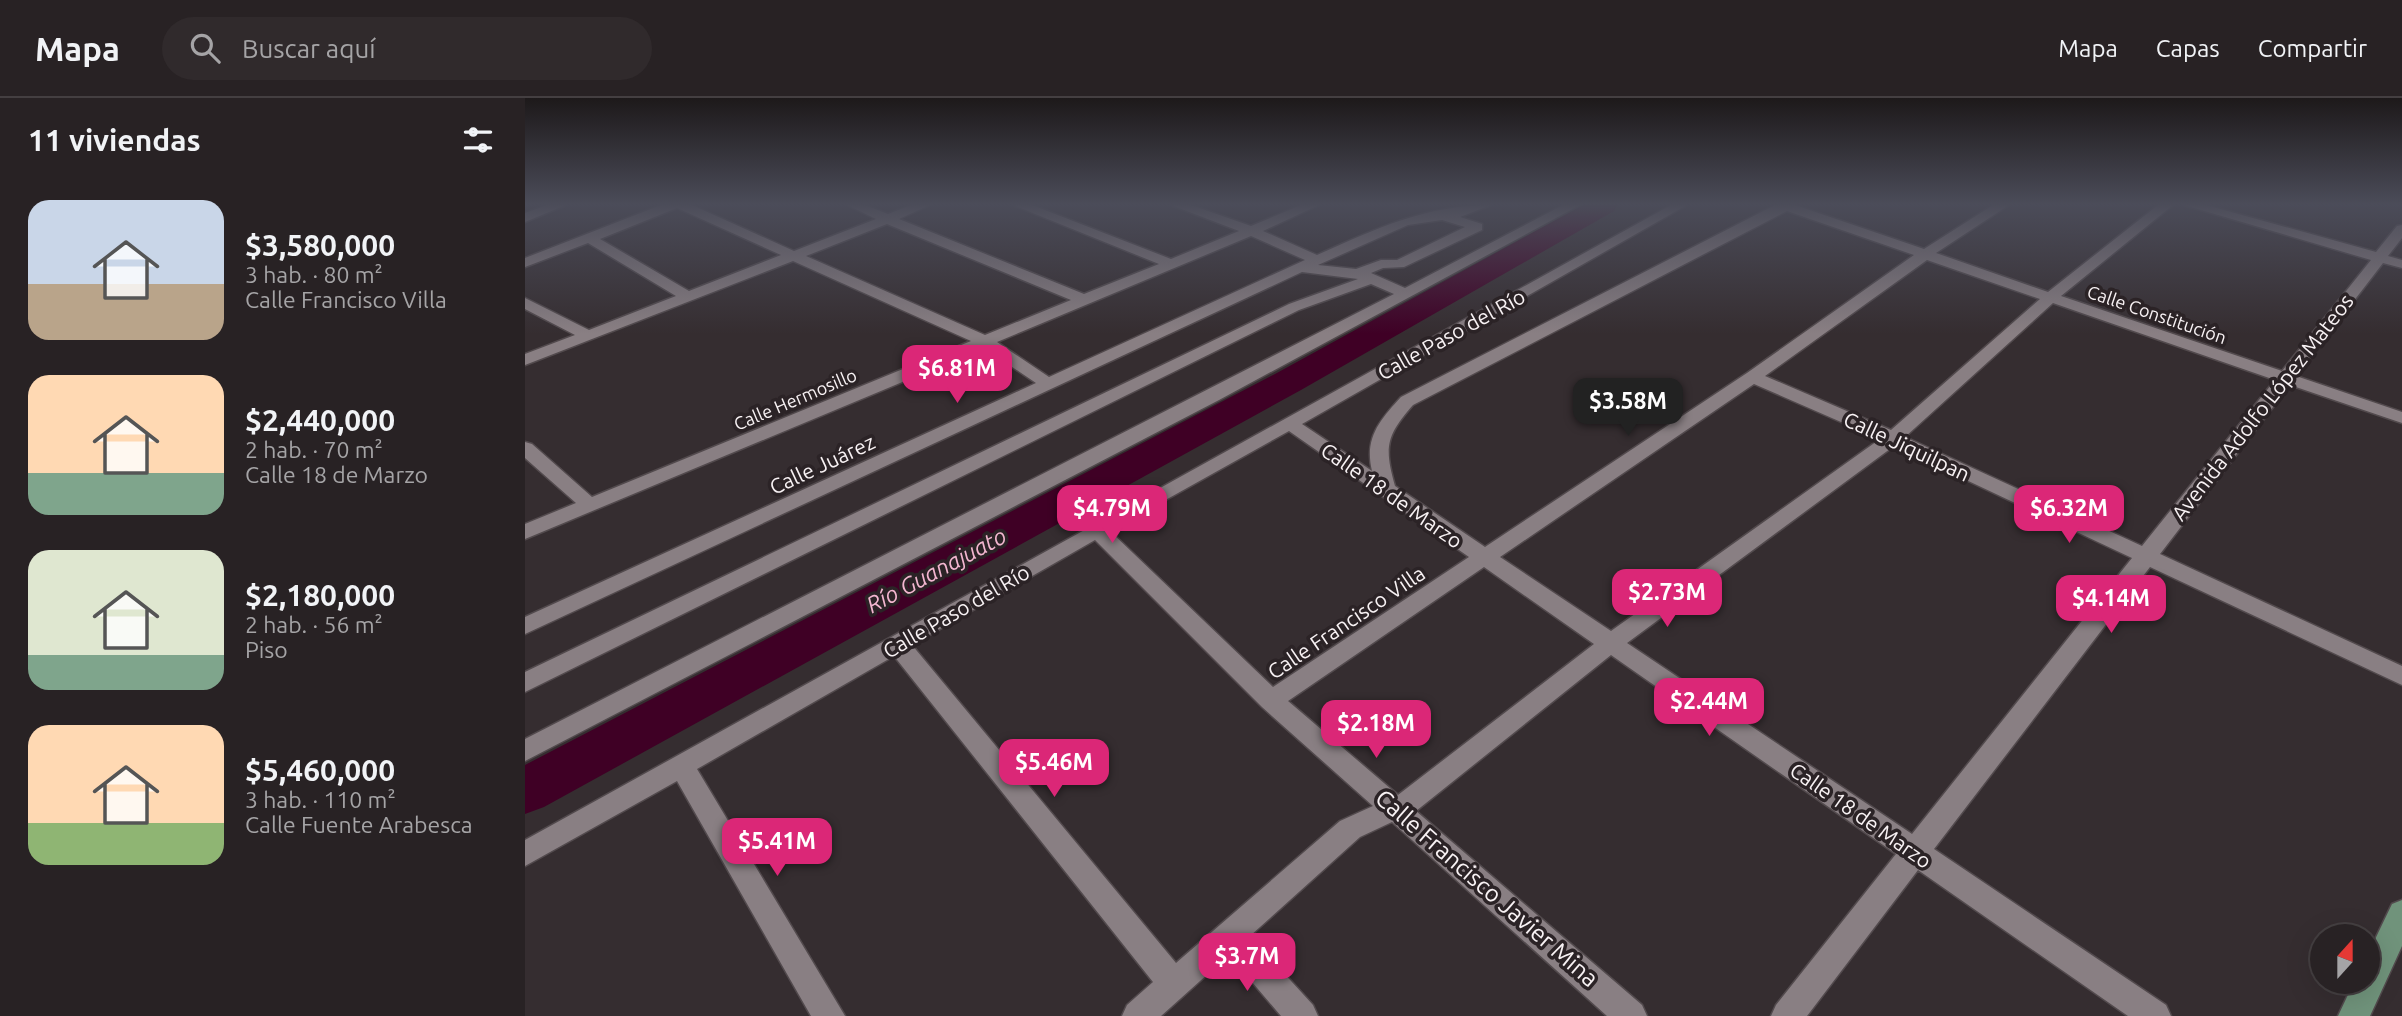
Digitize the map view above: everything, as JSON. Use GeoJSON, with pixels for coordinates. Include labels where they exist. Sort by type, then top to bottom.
{"type":"FeatureCollection","features":[{"type":"Feature","properties":{"kind":"street"},"geometry":{"type":"LineString","coordinates":[[525,263],[564,248]]}},
{"type":"Feature","properties":{"kind":"street"},"geometry":{"type":"LineString","coordinates":[[606,248],[688,297]]}},
{"type":"Feature","properties":{"kind":"street"},"geometry":{"type":"LineString","coordinates":[[777,248],[985,341],[1048,384]]}},
{"type":"Feature","properties":{"kind":"street"},"geometry":{"type":"LineString","coordinates":[[525,359],[817,248]]}},
{"type":"Feature","properties":{"kind":"street"},"geometry":{"type":"LineString","coordinates":[[959,248],[1085,300]]}},
{"type":"Feature","properties":{"kind":"street"},"geometry":{"type":"LineString","coordinates":[[1129,248],[1171,264]]}},
{"type":"Feature","properties":{"kind":"street","name":"Calle Hermosillo"},"geometry":{"type":"LineString","coordinates":[[525,532],[1211,248]]}},
{"type":"Feature","properties":{"kind":"street"},"geometry":{"type":"LineString","coordinates":[[1290,248],[1317,260]]}},
{"type":"Feature","properties":{"kind":"street","name":"Calle Juárez"},"geometry":{"type":"LineString","coordinates":[[525,626],[1344,248]]}},
{"type":"Feature","properties":{"kind":"street"},"geometry":{"type":"LineString","coordinates":[[525,683],[1269,318],[1364,276],[1381,264],[1399,264],[1433,248]]}},
{"type":"Feature","properties":{"kind":"street"},"geometry":{"type":"LineString","coordinates":[[525,751],[1493,248]]}},
{"type":"Feature","properties":{"kind":"street","name":"Calle Paso del Río"},"geometry":{"type":"LineString","coordinates":[[525,854],[1097,530],[1604,248]]}},
{"type":"Feature","properties":{"kind":"street"},"geometry":{"type":"LineString","coordinates":[[1387,492],[1377,443],[1385,425],[1407,401],[1704,248]]}},
{"type":"Feature","properties":{"kind":"street","name":"Calle Constitución"},"geometry":{"type":"LineString","coordinates":[[1904,248],[2402,418]]}},
{"type":"Feature","properties":{"kind":"street","name":"Calle Francisco Villa"},"geometry":{"type":"LineString","coordinates":[[1271,700],[1753,377],[1935,248]]}},
{"type":"Feature","properties":{"kind":"street"},"geometry":{"type":"LineString","coordinates":[[1138,1016],[1350,829],[1409,802],[1612,642],[1893,438],[2051,297],[2113,248]]}},
{"type":"Feature","properties":{"kind":"street"},"geometry":{"type":"LineString","coordinates":[[2360,248],[2392,256]]}},
{"type":"Feature","properties":{"kind":"street"},"geometry":{"type":"LineString","coordinates":[[2364,248],[2392,256]]}},
{"type":"Feature","properties":{"kind":"street","name":"Avenida Adolfo López Mateos"},"geometry":{"type":"LineString","coordinates":[[1787,1016],[2284,379],[2392,256]]}},
{"type":"Feature","properties":{"kind":"street"},"geometry":{"type":"LineString","coordinates":[[1299,268],[1364,276],[1406,294]]}},
{"type":"Feature","properties":{"kind":"street"},"geometry":{"type":"LineString","coordinates":[[525,303],[587,335]]}},
{"type":"Feature","properties":{"kind":"street","name":"Calle Jiquilpan"},"geometry":{"type":"LineString","coordinates":[[1753,377],[1893,438],[2144,558],[2402,676]]}},
{"type":"Feature","properties":{"kind":"street","name":"Calle 18 de Marzo"},"geometry":{"type":"LineString","coordinates":[[1289,423],[2155,1016]]}},
{"type":"Feature","properties":{"kind":"street"},"geometry":{"type":"LineString","coordinates":[[525,448],[590,505]]}},
{"type":"Feature","properties":{"kind":"street","name":"Calle Francisco Javier Mina"},"geometry":{"type":"LineString","coordinates":[[1097,530],[1271,700],[1632,1016]]}},
{"type":"Feature","properties":{"kind":"street"},"geometry":{"type":"LineString","coordinates":[[898,644],[1174,984]]}},
{"type":"Feature","properties":{"kind":"street"},"geometry":{"type":"LineString","coordinates":[[681,765],[829,1016]]}},
{"type":"Feature","properties":{"kind":"street"},"geometry":{"type":"LineString","coordinates":[[2354,1016],[2402,914]]}},
{"type":"Feature","properties":{"kind":"street"},"geometry":{"type":"LineString","coordinates":[[1230,935],[1302,1016]]}},
{"type":"Feature","properties":{"kind":"waterway","name":"Río Guanajuato"},"geometry":{"type":"LineString","coordinates":[[525,791],[1288,382],[1528,248]]}}]}
